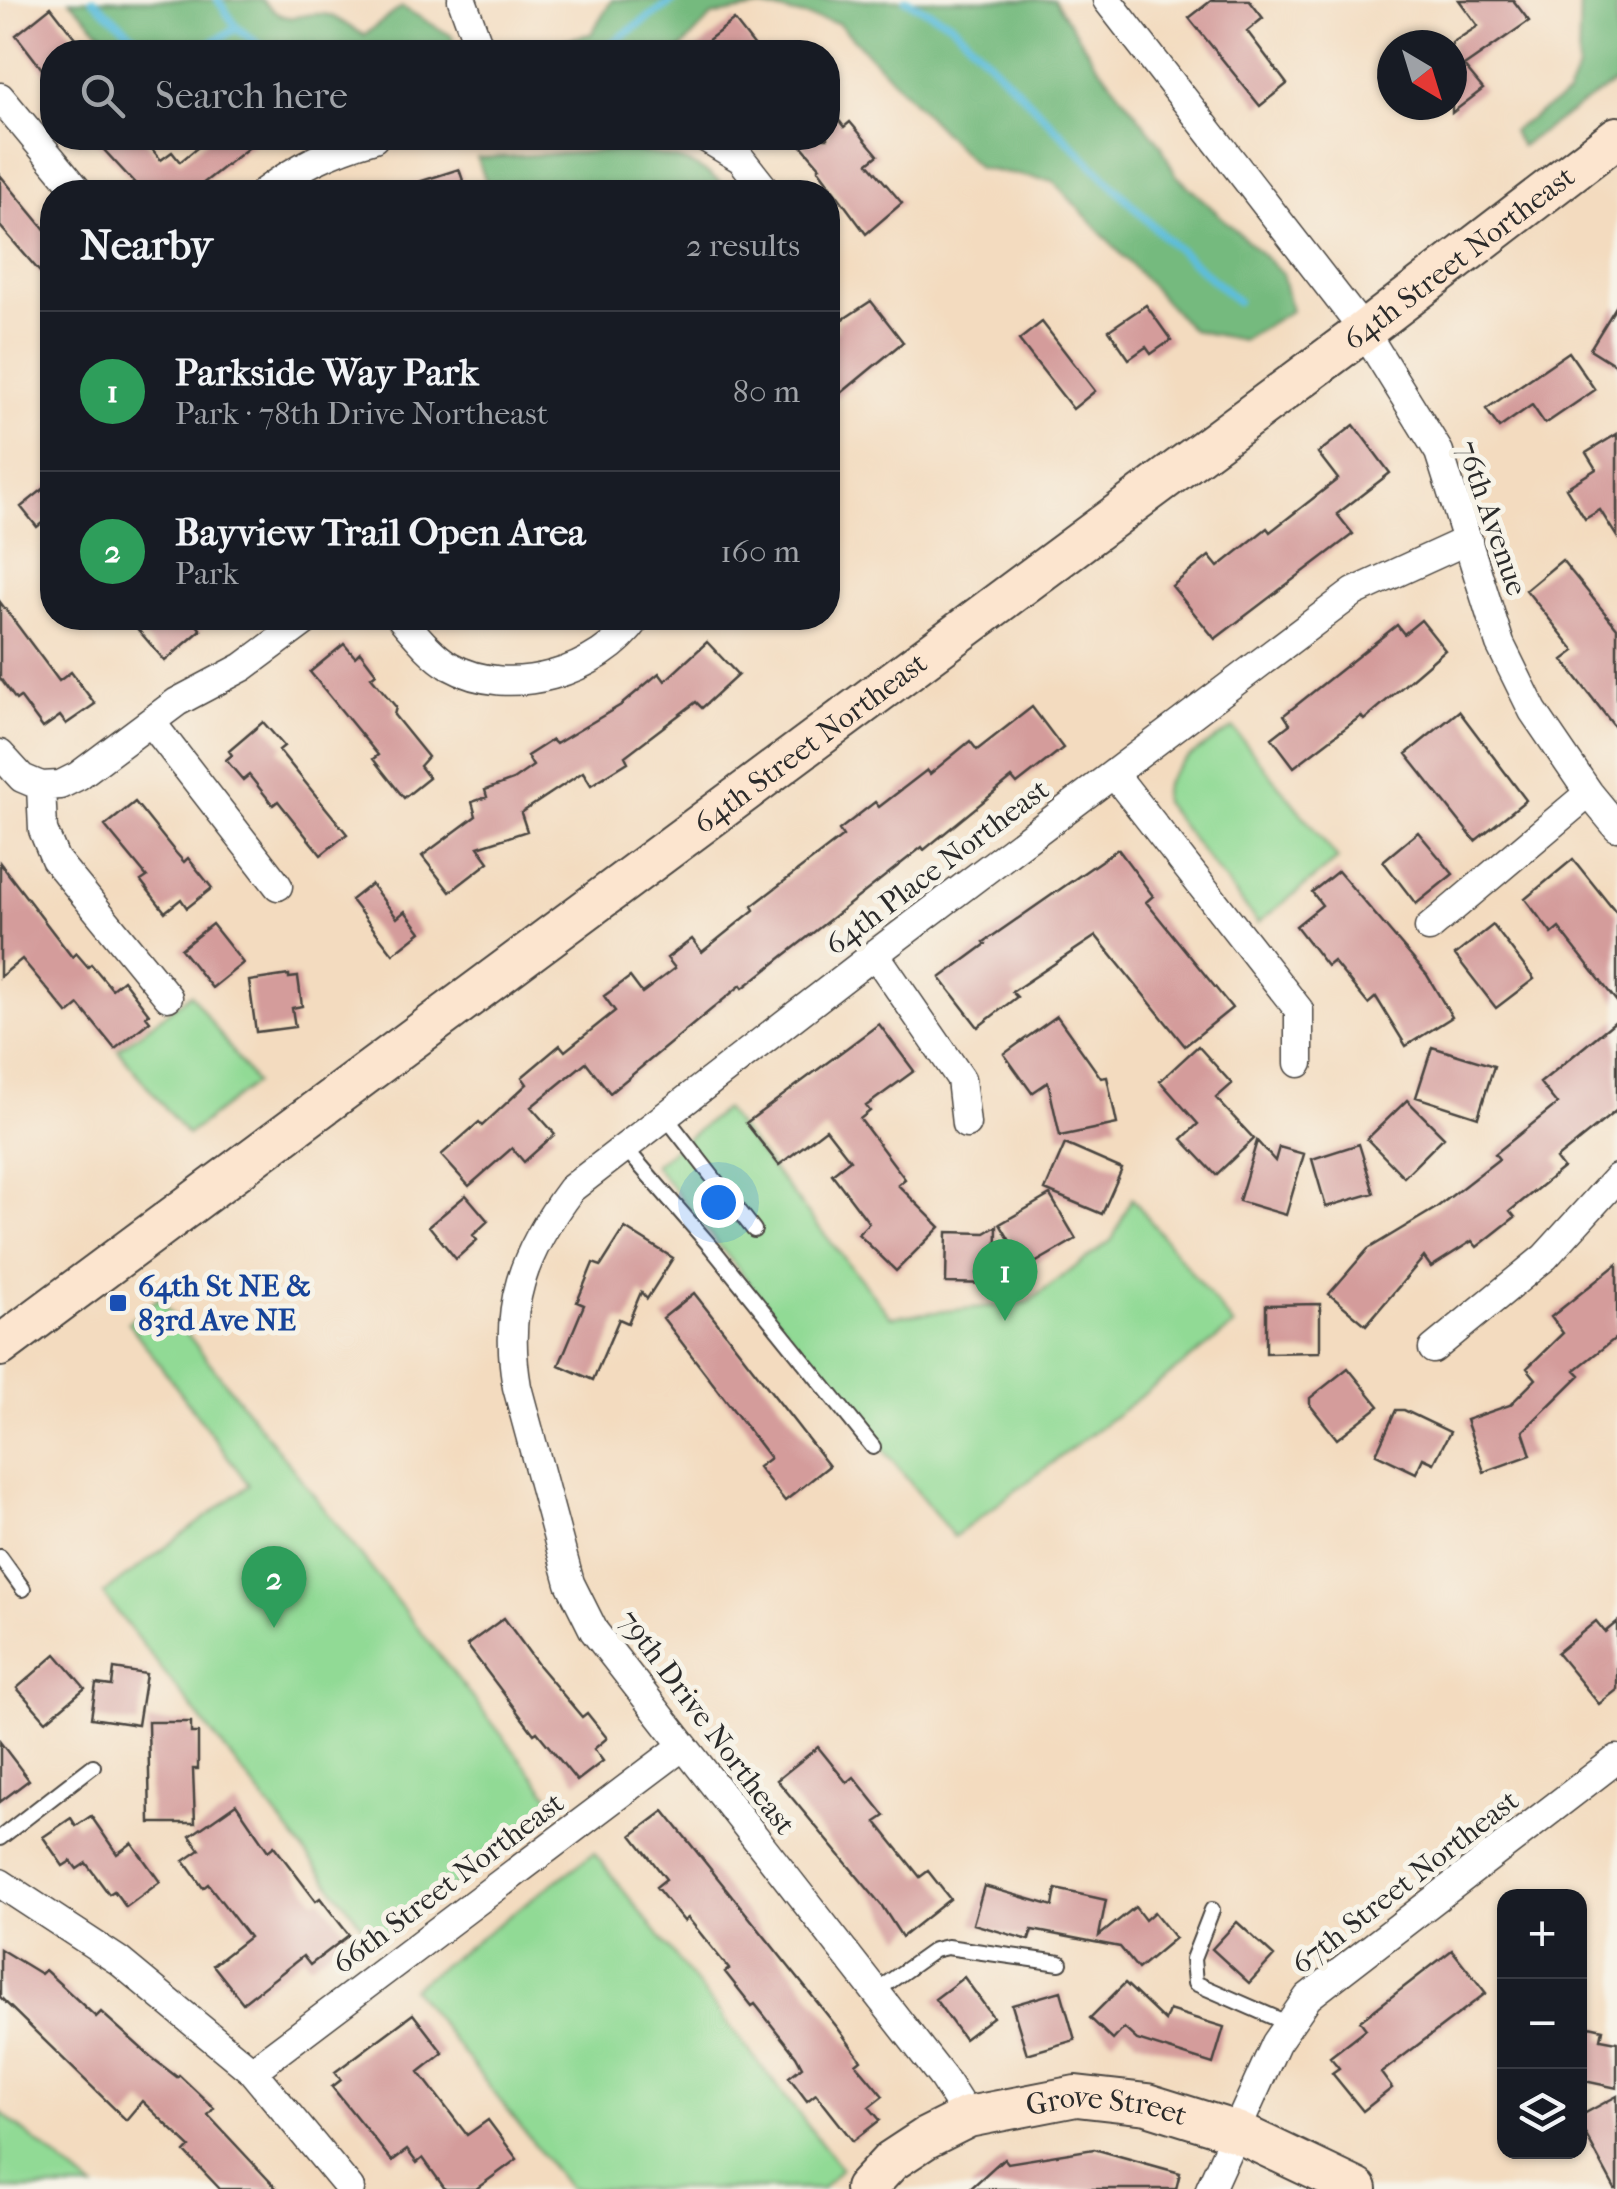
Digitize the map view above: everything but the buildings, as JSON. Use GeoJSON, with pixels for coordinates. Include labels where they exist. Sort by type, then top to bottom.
{"type":"FeatureCollection","features":[{"type":"Feature","properties":{"kind":"main road","name":"64th Street Northeast"},"geometry":{"type":"LineString","coordinates":[[0,1346],[1364,332],[1617,137]]}},
{"type":"Feature","properties":{"kind":"main road","name":"Grove Street"},"geometry":{"type":"LineString","coordinates":[[865,2189],[892,2161],[968,2117],[1076,2096],[1147,2104],[1237,2132],[1357,2189]]}},
{"type":"Feature","properties":{"kind":"street"},"geometry":{"type":"LineString","coordinates":[[462,0],[477,40]]}},
{"type":"Feature","properties":{"kind":"street","name":"76th Avenue"},"geometry":{"type":"LineString","coordinates":[[1107,0],[1364,332],[1440,452],[1500,644],[1533,711],[1589,794],[1617,827]]}},
{"type":"Feature","properties":{"kind":"street"},"geometry":{"type":"LineString","coordinates":[[0,97],[40,145]]}},
{"type":"Feature","properties":{"kind":"street"},"geometry":{"type":"LineString","coordinates":[[44,150],[69,180]]}},
{"type":"Feature","properties":{"kind":"street"},"geometry":{"type":"LineString","coordinates":[[280,180],[332,150]]}},
{"type":"Feature","properties":{"kind":"street"},"geometry":{"type":"LineString","coordinates":[[726,150],[741,159],[758,180]]}},
{"type":"Feature","properties":{"kind":"street","name":"64th Place Northeast"},"geometry":{"type":"LineString","coordinates":[[513,1312],[528,1258],[542,1227],[571,1189],[1354,592],[1468,540]]}},
{"type":"Feature","properties":{"kind":"street"},"geometry":{"type":"LineString","coordinates":[[0,754],[22,778],[41,786],[60,786],[177,702],[243,667],[293,630]]}},
{"type":"Feature","properties":{"kind":"street"},"geometry":{"type":"LineString","coordinates":[[411,630],[449,666],[481,678],[528,678],[564,672],[596,656],[628,630]]}},
{"type":"Feature","properties":{"kind":"street"},"geometry":{"type":"LineString","coordinates":[[152,722],[278,886]]}},
{"type":"Feature","properties":{"kind":"street"},"geometry":{"type":"LineString","coordinates":[[1114,774],[1299,1010],[1300,1063]]}},
{"type":"Feature","properties":{"kind":"street"},"geometry":{"type":"LineString","coordinates":[[41,786],[42,830],[55,859],[168,997]]}},
{"type":"Feature","properties":{"kind":"street"},"geometry":{"type":"LineString","coordinates":[[1429,928],[1589,794]]}},
{"type":"Feature","properties":{"kind":"street"},"geometry":{"type":"LineString","coordinates":[[875,954],[961,1079],[966,1124]]}},
{"type":"Feature","properties":{"kind":"street"},"geometry":{"type":"LineString","coordinates":[[1433,1350],[1545,1257],[1617,1178]]}},
{"type":"Feature","properties":{"kind":"street","name":"79th Drive Northeast"},"geometry":{"type":"LineString","coordinates":[[513,1312],[512,1357],[517,1387],[570,1583],[594,1630],[968,2117]]}},
{"type":"Feature","properties":{"kind":"street","name":"66th Street Northeast"},"geometry":{"type":"LineString","coordinates":[[252,2071],[683,1746]]}},
{"type":"Feature","properties":{"kind":"street","name":"67th Street Northeast"},"geometry":{"type":"LineString","coordinates":[[1210,2189],[1276,2043],[1308,1996],[1617,1759]]}},
{"type":"Feature","properties":{"kind":"street"},"geometry":{"type":"LineString","coordinates":[[0,1883],[120,1961],[252,2071],[350,2189]]}},
{"type":"Feature","properties":{"kind":"lane"},"geometry":{"type":"LineString","coordinates":[[665,1116],[754,1230]]}},
{"type":"Feature","properties":{"kind":"lane"},"geometry":{"type":"LineString","coordinates":[[624,1148],[712,1248],[873,1446]]}},
{"type":"Feature","properties":{"kind":"lane"},"geometry":{"type":"LineString","coordinates":[[0,1557],[22,1589]]}},
{"type":"Feature","properties":{"kind":"lane"},"geometry":{"type":"LineString","coordinates":[[0,1838],[93,1766]]}},
{"type":"Feature","properties":{"kind":"lane"},"geometry":{"type":"LineString","coordinates":[[1212,1910],[1194,1959],[1195,1984],[1289,2024]]}},
{"type":"Feature","properties":{"kind":"lane"},"geometry":{"type":"LineString","coordinates":[[875,1992],[934,1950],[947,1947],[1060,1963]]}},
{"type":"Feature","properties":{"kind":"green space"},"geometry":{"type":"Polygon","coordinates":[[[70,0],[262,0],[280,15],[328,15],[364,35],[402,7],[453,40],[108,40],[70,0]]]}},
{"type":"Feature","properties":{"kind":"green space"},"geometry":{"type":"Polygon","coordinates":[[[612,0],[1054,0],[1093,59],[1161,145],[1175,174],[1282,273],[1291,311],[1242,340],[1192,330],[1053,181],[978,168],[838,23],[762,7],[712,16],[689,40],[564,40],[591,34],[612,0]]]}},
{"type":"Feature","properties":{"kind":"green space"},"geometry":{"type":"Polygon","coordinates":[[[1580,0],[1617,0],[1617,81],[1521,146],[1512,131],[1567,95],[1578,69],[1580,0]]]}},
{"type":"Feature","properties":{"kind":"green space"},"geometry":{"type":"Polygon","coordinates":[[[627,150],[683,161],[718,180],[485,180],[477,158],[627,150]]]}},
{"type":"Feature","properties":{"kind":"green space"},"geometry":{"type":"Polygon","coordinates":[[[1233,728],[1338,859],[1258,923],[1163,802],[1164,790],[1177,768],[1233,728]]]}},
{"type":"Feature","properties":{"kind":"green space"},"geometry":{"type":"Polygon","coordinates":[[[191,994],[255,1083],[187,1135],[118,1050],[191,994]]]}},
{"type":"Feature","properties":{"kind":"green space"},"geometry":{"type":"Polygon","coordinates":[[[724,1109],[891,1317],[1028,1302],[1112,1240],[1132,1198],[1234,1326],[954,1537],[654,1165],[724,1109]]]}},
{"type":"Feature","properties":{"kind":"green space"},"geometry":{"type":"Polygon","coordinates":[[[159,1298],[559,1808],[376,1943],[103,1594],[249,1485],[128,1322],[159,1298]]]}},
{"type":"Feature","properties":{"kind":"green space"},"geometry":{"type":"Polygon","coordinates":[[[594,1853],[841,2168],[822,2189],[569,2189],[412,1988],[594,1853]]]}},
{"type":"Feature","properties":{"kind":"green space"},"geometry":{"type":"Polygon","coordinates":[[[0,2112],[94,2189],[0,2189],[0,2112]]]}},
{"type":"Feature","properties":{"kind":"waterway"},"geometry":{"type":"LineString","coordinates":[[93,0],[138,40]]}},
{"type":"Feature","properties":{"kind":"waterway"},"geometry":{"type":"LineString","coordinates":[[218,0],[237,28]]}},
{"type":"Feature","properties":{"kind":"waterway"},"geometry":{"type":"LineString","coordinates":[[616,40],[674,0]]}},
{"type":"Feature","properties":{"kind":"waterway"},"geometry":{"type":"LineString","coordinates":[[906,0],[951,23],[1164,237],[1237,301]]}},
{"type":"Feature","properties":{"kind":"waterway"},"geometry":{"type":"LineString","coordinates":[[216,40],[237,28],[253,40]]}},
{"type":"Feature","properties":{"kind":"place","name":"64th St NE & 83rd Ave NE"},"geometry":{"type":"Point","coordinates":[118,1303]}},
{"type":"Feature","properties":{"kind":"place","name":"Parkside Way Park"},"geometry":{"type":"Point","coordinates":[1005,1321]}},
{"type":"Feature","properties":{"kind":"place","name":"Bayview Trail Open Area"},"geometry":{"type":"Point","coordinates":[274,1628]}}]}
